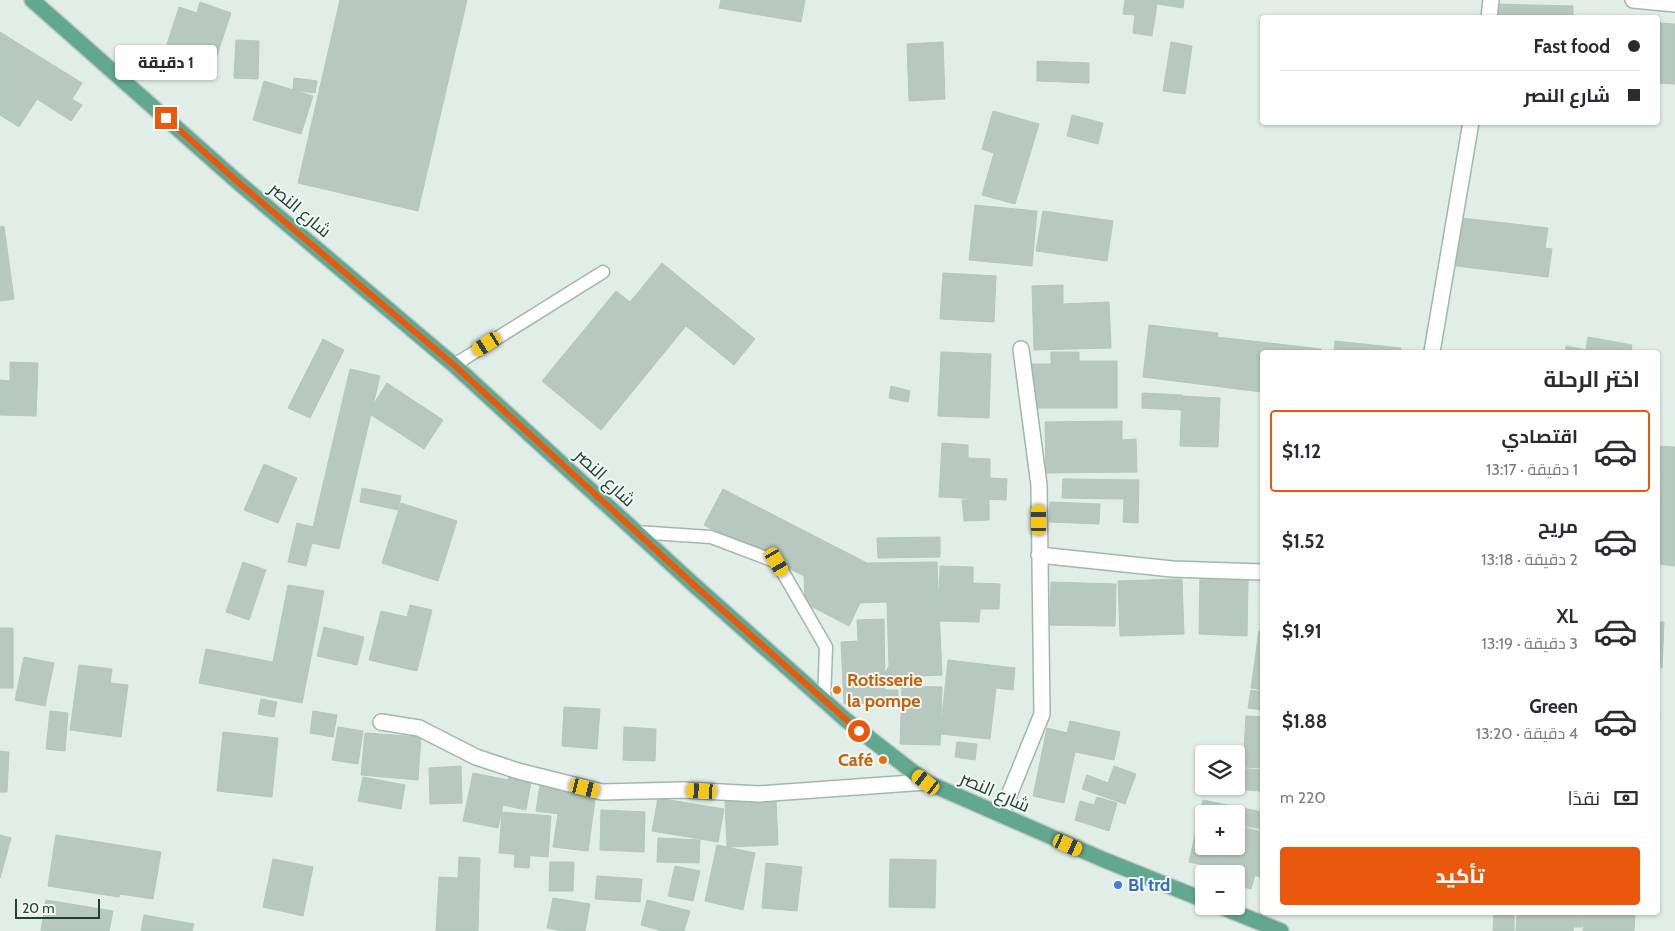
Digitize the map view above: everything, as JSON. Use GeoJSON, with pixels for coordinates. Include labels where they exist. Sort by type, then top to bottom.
{"type":"FeatureCollection","features":[{"type":"Feature","properties":{"kind":"main road","name":"شارع النصر"},"geometry":{"type":"LineString","coordinates":[[32,0],[240,184],[454,365],[824,701],[926,782],[1102,860],[1195,896]]}},
{"type":"Feature","properties":{"kind":"main road"},"geometry":{"type":"LineString","coordinates":[[1241,915],[1281,931]]}},
{"type":"Feature","properties":{"kind":"street"},"geometry":{"type":"LineString","coordinates":[[1489,15],[1492,0]]}},
{"type":"Feature","properties":{"kind":"street"},"geometry":{"type":"LineString","coordinates":[[1633,0],[1675,4]]}},
{"type":"Feature","properties":{"kind":"street"},"geometry":{"type":"LineString","coordinates":[[1432,350],[1470,125]]}},
{"type":"Feature","properties":{"kind":"street"},"geometry":{"type":"LineString","coordinates":[[1001,815],[1042,714],[1039,485],[1021,349]]}},
{"type":"Feature","properties":{"kind":"street"},"geometry":{"type":"LineString","coordinates":[[1039,555],[1172,569],[1260,572]]}},
{"type":"Feature","properties":{"kind":"street"},"geometry":{"type":"LineString","coordinates":[[381,722],[419,728],[476,757],[518,771],[602,792],[683,790],[759,794],[926,782]]}},
{"type":"Feature","properties":{"kind":"lane"},"geometry":{"type":"LineString","coordinates":[[454,365],[603,272]]}},
{"type":"Feature","properties":{"kind":"lane"},"geometry":{"type":"LineString","coordinates":[[636,532],[711,537],[777,562],[826,647],[824,701]]}},
{"type":"Feature","properties":{"kind":"building"},"geometry":{"type":"Polygon","coordinates":[[[340,0],[467,0],[418,211],[298,183],[340,0]]]}},
{"type":"Feature","properties":{"kind":"building"},"geometry":{"type":"Polygon","coordinates":[[[721,0],[805,0],[801,22],[719,8],[721,0]]]}},
{"type":"Feature","properties":{"kind":"building"},"geometry":{"type":"Polygon","coordinates":[[[1125,0],[1184,0],[1183,8],[1157,4],[1152,36],[1133,33],[1135,15],[1123,14],[1125,0]]]}},
{"type":"Feature","properties":{"kind":"building"},"geometry":{"type":"Polygon","coordinates":[[[200,2],[231,13],[209,79],[161,63],[179,7],[197,13],[200,2]]]}},
{"type":"Feature","properties":{"kind":"building"},"geometry":{"type":"Polygon","coordinates":[[[1494,4],[1573,6],[1573,15],[1493,15],[1494,4]]]}},
{"type":"Feature","properties":{"kind":"building"},"geometry":{"type":"Polygon","coordinates":[[[1660,23],[1675,24],[1675,84],[1660,83],[1660,23]]]}},
{"type":"Feature","properties":{"kind":"building"},"geometry":{"type":"Polygon","coordinates":[[[0,32],[82,83],[72,99],[82,105],[71,121],[37,99],[19,127],[0,115],[0,32]]]}},
{"type":"Feature","properties":{"kind":"building"},"geometry":{"type":"Polygon","coordinates":[[[236,40],[259,41],[258,79],[234,78],[236,40]]]}},
{"type":"Feature","properties":{"kind":"building"},"geometry":{"type":"Polygon","coordinates":[[[943,42],[945,99],[909,101],[907,44],[943,42]]]}},
{"type":"Feature","properties":{"kind":"building"},"geometry":{"type":"Polygon","coordinates":[[[1171,42],[1192,46],[1185,94],[1163,91],[1171,42]]]}},
{"type":"Feature","properties":{"kind":"building"},"geometry":{"type":"Polygon","coordinates":[[[1037,61],[1089,63],[1089,83],[1037,81],[1037,61]]]}},
{"type":"Feature","properties":{"kind":"building"},"geometry":{"type":"Polygon","coordinates":[[[294,78],[317,81],[315,93],[293,90],[294,78]]]}},
{"type":"Feature","properties":{"kind":"building"},"geometry":{"type":"Polygon","coordinates":[[[264,81],[313,96],[301,134],[253,120],[264,81]]]}},
{"type":"Feature","properties":{"kind":"building"},"geometry":{"type":"Polygon","coordinates":[[[993,111],[1039,124],[1015,204],[982,195],[994,153],[982,149],[993,111]]]}},
{"type":"Feature","properties":{"kind":"building"},"geometry":{"type":"Polygon","coordinates":[[[1072,115],[1103,123],[1098,144],[1067,136],[1072,115]]]}},
{"type":"Feature","properties":{"kind":"building"},"geometry":{"type":"Polygon","coordinates":[[[975,205],[1037,211],[1032,266],[969,260],[975,205]]]}},
{"type":"Feature","properties":{"kind":"building"},"geometry":{"type":"Polygon","coordinates":[[[1043,211],[1113,221],[1107,261],[1036,251],[1043,211]]]}},
{"type":"Feature","properties":{"kind":"building"},"geometry":{"type":"Polygon","coordinates":[[[1462,218],[1548,228],[1545,248],[1552,249],[1548,277],[1456,266],[1462,218]]]}},
{"type":"Feature","properties":{"kind":"building"},"geometry":{"type":"Polygon","coordinates":[[[4,226],[14,299],[0,301],[0,227],[4,226]]]}},
{"type":"Feature","properties":{"kind":"building"},"geometry":{"type":"Polygon","coordinates":[[[662,263],[755,339],[734,365],[686,326],[601,430],[542,381],[616,291],[630,302],[662,263]]]}},
{"type":"Feature","properties":{"kind":"building"},"geometry":{"type":"Polygon","coordinates":[[[943,273],[996,276],[994,322],[940,319],[943,273]]]}},
{"type":"Feature","properties":{"kind":"building"},"geometry":{"type":"Polygon","coordinates":[[[1063,285],[1063,304],[1109,302],[1111,348],[1034,350],[1032,286],[1063,285]]]}},
{"type":"Feature","properties":{"kind":"building"},"geometry":{"type":"Polygon","coordinates":[[[1149,325],[1218,333],[1217,337],[1321,349],[1260,350],[1260,392],[1143,377],[1149,325]]]}},
{"type":"Feature","properties":{"kind":"building"},"geometry":{"type":"Polygon","coordinates":[[[1588,337],[1632,345],[1631,350],[1586,350],[1588,337]]]}},
{"type":"Feature","properties":{"kind":"building"},"geometry":{"type":"Polygon","coordinates":[[[323,339],[344,350],[310,418],[288,408],[323,339]]]}},
{"type":"Feature","properties":{"kind":"building"},"geometry":{"type":"Polygon","coordinates":[[[1335,341],[1401,348],[1401,350],[1334,350],[1335,341]]]}},
{"type":"Feature","properties":{"kind":"building"},"geometry":{"type":"Polygon","coordinates":[[[1566,346],[1586,350],[1565,350],[1566,346]]]}},
{"type":"Feature","properties":{"kind":"building"},"geometry":{"type":"Polygon","coordinates":[[[941,352],[991,354],[989,418],[938,416],[941,352]]]}},
{"type":"Feature","properties":{"kind":"building"},"geometry":{"type":"Polygon","coordinates":[[[1051,352],[1079,352],[1079,361],[1117,361],[1117,408],[1033,408],[1032,364],[1051,364],[1051,352]]]}},
{"type":"Feature","properties":{"kind":"building"},"geometry":{"type":"Polygon","coordinates":[[[10,362],[38,363],[36,416],[0,415],[0,380],[10,381],[10,362]]]}},
{"type":"Feature","properties":{"kind":"building"},"geometry":{"type":"Polygon","coordinates":[[[350,369],[380,376],[339,549],[312,543],[306,566],[288,562],[297,523],[313,527],[350,369]]]}},
{"type":"Feature","properties":{"kind":"building"},"geometry":{"type":"Polygon","coordinates":[[[387,383],[443,420],[424,449],[368,413],[387,383]]]}},
{"type":"Feature","properties":{"kind":"building"},"geometry":{"type":"Polygon","coordinates":[[[891,386],[910,391],[908,402],[889,398],[891,386]]]}},
{"type":"Feature","properties":{"kind":"building"},"geometry":{"type":"Polygon","coordinates":[[[1142,393],[1182,395],[1182,410],[1142,408],[1142,393]]]}},
{"type":"Feature","properties":{"kind":"building"},"geometry":{"type":"Polygon","coordinates":[[[1182,396],[1220,398],[1218,447],[1180,446],[1182,396]]]}},
{"type":"Feature","properties":{"kind":"building"},"geometry":{"type":"Polygon","coordinates":[[[1122,421],[1122,440],[1136,439],[1137,472],[1046,473],[1045,422],[1122,421]]]}},
{"type":"Feature","properties":{"kind":"building"},"geometry":{"type":"Polygon","coordinates":[[[942,443],[968,445],[968,458],[990,459],[990,478],[1007,479],[1006,500],[939,497],[942,443]]]}},
{"type":"Feature","properties":{"kind":"building"},"geometry":{"type":"Polygon","coordinates":[[[1660,446],[1675,447],[1675,566],[1660,564],[1660,446]]]}},
{"type":"Feature","properties":{"kind":"building"},"geometry":{"type":"Polygon","coordinates":[[[264,464],[297,478],[278,523],[244,510],[264,464]]]}},
{"type":"Feature","properties":{"kind":"building"},"geometry":{"type":"Polygon","coordinates":[[[1063,479],[1139,480],[1138,523],[1123,522],[1124,499],[1062,498],[1063,479]]]}},
{"type":"Feature","properties":{"kind":"building"},"geometry":{"type":"Polygon","coordinates":[[[362,488],[401,496],[398,510],[360,502],[362,488]]]}},
{"type":"Feature","properties":{"kind":"building"},"geometry":{"type":"Polygon","coordinates":[[[723,489],[867,563],[937,562],[942,675],[922,676],[917,685],[885,686],[885,673],[889,666],[887,602],[860,603],[849,626],[805,603],[804,576],[704,525],[723,489]]]}},
{"type":"Feature","properties":{"kind":"building"},"geometry":{"type":"Polygon","coordinates":[[[989,499],[989,520],[964,521],[962,500],[989,499]]]}},
{"type":"Feature","properties":{"kind":"building"},"geometry":{"type":"Polygon","coordinates":[[[1050,502],[1100,504],[1099,524],[1049,522],[1050,502]]]}},
{"type":"Feature","properties":{"kind":"building"},"geometry":{"type":"Polygon","coordinates":[[[401,503],[457,521],[438,581],[382,563],[401,503]]]}},
{"type":"Feature","properties":{"kind":"building"},"geometry":{"type":"Polygon","coordinates":[[[940,537],[940,557],[878,558],[877,538],[940,537]]]}},
{"type":"Feature","properties":{"kind":"building"},"geometry":{"type":"Polygon","coordinates":[[[243,562],[266,570],[249,620],[226,612],[243,562]]]}},
{"type":"Feature","properties":{"kind":"building"},"geometry":{"type":"Polygon","coordinates":[[[940,566],[973,567],[973,583],[1000,584],[999,609],[980,609],[979,622],[939,621],[940,566]]]}},
{"type":"Feature","properties":{"kind":"building"},"geometry":{"type":"Polygon","coordinates":[[[1200,577],[1248,579],[1247,636],[1199,634],[1200,577]]]}},
{"type":"Feature","properties":{"kind":"building"},"geometry":{"type":"Polygon","coordinates":[[[1182,579],[1184,634],[1120,636],[1118,581],[1182,579]]]}},
{"type":"Feature","properties":{"kind":"building"},"geometry":{"type":"Polygon","coordinates":[[[1051,582],[1116,584],[1115,626],[1050,625],[1051,582]]]}},
{"type":"Feature","properties":{"kind":"building"},"geometry":{"type":"Polygon","coordinates":[[[288,585],[324,591],[302,703],[199,683],[206,649],[273,662],[288,585]]]}},
{"type":"Feature","properties":{"kind":"building"},"geometry":{"type":"Polygon","coordinates":[[[410,605],[432,610],[417,671],[369,660],[381,611],[407,617],[410,605]]]}},
{"type":"Feature","properties":{"kind":"building"},"geometry":{"type":"Polygon","coordinates":[[[884,619],[885,690],[898,690],[898,702],[844,704],[841,642],[858,641],[857,620],[884,619]]]}},
{"type":"Feature","properties":{"kind":"building"},"geometry":{"type":"Polygon","coordinates":[[[1660,622],[1664,622],[1662,668],[1660,668],[1660,622]]]}},
{"type":"Feature","properties":{"kind":"building"},"geometry":{"type":"Polygon","coordinates":[[[324,627],[364,637],[357,665],[317,656],[324,627]]]}},
{"type":"Feature","properties":{"kind":"building"},"geometry":{"type":"Polygon","coordinates":[[[0,628],[13,628],[13,688],[0,688],[0,628]]]}},
{"type":"Feature","properties":{"kind":"building"},"geometry":{"type":"Polygon","coordinates":[[[1259,631],[1260,690],[1251,688],[1259,631]]]}},
{"type":"Feature","properties":{"kind":"building"},"geometry":{"type":"Polygon","coordinates":[[[24,657],[54,663],[45,706],[15,700],[24,657]]]}},
{"type":"Feature","properties":{"kind":"building"},"geometry":{"type":"Polygon","coordinates":[[[948,660],[1015,668],[1013,690],[996,688],[990,739],[940,734],[948,660]]]}},
{"type":"Feature","properties":{"kind":"building"},"geometry":{"type":"Polygon","coordinates":[[[79,665],[112,669],[110,683],[128,685],[121,737],[70,730],[79,665]]]}},
{"type":"Feature","properties":{"kind":"building"},"geometry":{"type":"Polygon","coordinates":[[[902,686],[942,687],[940,745],[900,744],[902,686]]]}},
{"type":"Feature","properties":{"kind":"building"},"geometry":{"type":"Polygon","coordinates":[[[1251,690],[1260,692],[1260,710],[1248,708],[1251,690]]]}},
{"type":"Feature","properties":{"kind":"building"},"geometry":{"type":"Polygon","coordinates":[[[261,699],[277,702],[274,717],[258,714],[261,699]]]}},
{"type":"Feature","properties":{"kind":"building"},"geometry":{"type":"Polygon","coordinates":[[[564,707],[600,709],[597,749],[562,746],[564,707]]]}},
{"type":"Feature","properties":{"kind":"building"},"geometry":{"type":"Polygon","coordinates":[[[50,711],[68,713],[65,751],[46,749],[50,711]]]}},
{"type":"Feature","properties":{"kind":"building"},"geometry":{"type":"Polygon","coordinates":[[[313,711],[337,715],[333,737],[310,733],[313,711]]]}},
{"type":"Feature","properties":{"kind":"building"},"geometry":{"type":"Polygon","coordinates":[[[1246,716],[1260,717],[1260,768],[1245,767],[1246,716]]]}},
{"type":"Feature","properties":{"kind":"building"},"geometry":{"type":"Polygon","coordinates":[[[1070,721],[1120,732],[1114,760],[1075,752],[1064,803],[1033,796],[1047,728],[1067,733],[1070,721]]]}},
{"type":"Feature","properties":{"kind":"building"},"geometry":{"type":"Polygon","coordinates":[[[338,727],[363,731],[358,764],[332,760],[338,727]]]}},
{"type":"Feature","properties":{"kind":"building"},"geometry":{"type":"Polygon","coordinates":[[[624,727],[656,729],[655,761],[623,760],[624,727]]]}},
{"type":"Feature","properties":{"kind":"building"},"geometry":{"type":"Polygon","coordinates":[[[223,732],[278,738],[272,797],[217,791],[223,732]]]}},
{"type":"Feature","properties":{"kind":"building"},"geometry":{"type":"Polygon","coordinates":[[[365,733],[421,737],[418,780],[361,775],[365,733]]]}},
{"type":"Feature","properties":{"kind":"building"},"geometry":{"type":"Polygon","coordinates":[[[957,742],[977,744],[975,760],[955,757],[957,742]]]}},
{"type":"Feature","properties":{"kind":"building"},"geometry":{"type":"Polygon","coordinates":[[[0,751],[9,752],[7,792],[0,792],[0,751]]]}},
{"type":"Feature","properties":{"kind":"building"},"geometry":{"type":"Polygon","coordinates":[[[461,766],[462,803],[430,804],[429,768],[461,766]]]}},
{"type":"Feature","properties":{"kind":"building"},"geometry":{"type":"Polygon","coordinates":[[[1114,766],[1136,774],[1125,804],[1082,789],[1087,775],[1108,783],[1114,766]]]}},
{"type":"Feature","properties":{"kind":"building"},"geometry":{"type":"Polygon","coordinates":[[[1245,769],[1260,770],[1260,791],[1245,790],[1245,769]]]}},
{"type":"Feature","properties":{"kind":"building"},"geometry":{"type":"Polygon","coordinates":[[[510,771],[532,776],[526,810],[503,805],[498,828],[463,821],[473,773],[508,780],[510,771]]]}},
{"type":"Feature","properties":{"kind":"building"},"geometry":{"type":"Polygon","coordinates":[[[363,777],[405,785],[401,809],[358,801],[363,777]]]}},
{"type":"Feature","properties":{"kind":"building"},"geometry":{"type":"Polygon","coordinates":[[[540,785],[596,793],[588,851],[553,847],[558,814],[536,811],[540,785]]]}},
{"type":"Feature","properties":{"kind":"building"},"geometry":{"type":"Polygon","coordinates":[[[1097,797],[1117,803],[1109,831],[1075,820],[1080,801],[1094,805],[1097,797]]]}},
{"type":"Feature","properties":{"kind":"building"},"geometry":{"type":"Polygon","coordinates":[[[658,798],[724,809],[718,842],[652,831],[658,798]]]}},
{"type":"Feature","properties":{"kind":"building"},"geometry":{"type":"Polygon","coordinates":[[[776,799],[778,845],[727,847],[725,801],[776,799]]]}},
{"type":"Feature","properties":{"kind":"building"},"geometry":{"type":"Polygon","coordinates":[[[1203,800],[1228,805],[1202,805],[1203,800]]]}},
{"type":"Feature","properties":{"kind":"building"},"geometry":{"type":"Polygon","coordinates":[[[1245,809],[1260,812],[1260,829],[1245,826],[1245,809]]]}},
{"type":"Feature","properties":{"kind":"building"},"geometry":{"type":"Polygon","coordinates":[[[601,810],[645,812],[644,852],[600,850],[601,810]]]}},
{"type":"Feature","properties":{"kind":"building"},"geometry":{"type":"Polygon","coordinates":[[[502,812],[551,816],[548,857],[499,853],[502,812]]]}},
{"type":"Feature","properties":{"kind":"building"},"geometry":{"type":"Polygon","coordinates":[[[1245,827],[1260,831],[1260,877],[1255,875],[1251,889],[1245,887],[1245,865],[1219,865],[1222,855],[1245,855],[1245,827]]]}},
{"type":"Feature","properties":{"kind":"building"},"geometry":{"type":"Polygon","coordinates":[[[0,835],[11,838],[0,878],[0,835]]]}},
{"type":"Feature","properties":{"kind":"building"},"geometry":{"type":"Polygon","coordinates":[[[56,835],[161,852],[153,899],[120,894],[119,897],[48,886],[56,835]]]}},
{"type":"Feature","properties":{"kind":"building"},"geometry":{"type":"Polygon","coordinates":[[[1195,835],[1195,855],[1221,855],[1219,865],[1204,865],[1189,862],[1195,835]]]}},
{"type":"Feature","properties":{"kind":"building"},"geometry":{"type":"Polygon","coordinates":[[[658,838],[700,840],[699,863],[657,862],[658,838]]]}},
{"type":"Feature","properties":{"kind":"building"},"geometry":{"type":"Polygon","coordinates":[[[717,845],[755,853],[743,910],[705,901],[717,845]]]}},
{"type":"Feature","properties":{"kind":"building"},"geometry":{"type":"Polygon","coordinates":[[[515,855],[530,856],[529,868],[514,867],[515,855]]]}},
{"type":"Feature","properties":{"kind":"building"},"geometry":{"type":"Polygon","coordinates":[[[459,857],[480,858],[478,931],[436,931],[439,877],[458,878],[459,857]]]}},
{"type":"Feature","properties":{"kind":"building"},"geometry":{"type":"Polygon","coordinates":[[[273,859],[313,867],[303,916],[263,907],[273,859]]]}},
{"type":"Feature","properties":{"kind":"building"},"geometry":{"type":"Polygon","coordinates":[[[890,859],[936,860],[935,908],[889,907],[890,859]]]}},
{"type":"Feature","properties":{"kind":"building"},"geometry":{"type":"Polygon","coordinates":[[[550,862],[574,862],[573,891],[549,891],[550,862]]]}},
{"type":"Feature","properties":{"kind":"building"},"geometry":{"type":"Polygon","coordinates":[[[766,863],[802,867],[797,911],[762,908],[766,863]]]}},
{"type":"Feature","properties":{"kind":"building"},"geometry":{"type":"Polygon","coordinates":[[[675,866],[700,871],[693,901],[668,896],[675,866]]]}},
{"type":"Feature","properties":{"kind":"building"},"geometry":{"type":"Polygon","coordinates":[[[597,876],[642,879],[640,902],[595,899],[597,876]]]}},
{"type":"Feature","properties":{"kind":"building"},"geometry":{"type":"Polygon","coordinates":[[[553,898],[590,904],[585,931],[562,931],[547,928],[553,898]]]}},
{"type":"Feature","properties":{"kind":"building"},"geometry":{"type":"Polygon","coordinates":[[[46,900],[113,911],[109,931],[41,931],[46,900]]]}},
{"type":"Feature","properties":{"kind":"building"},"geometry":{"type":"Polygon","coordinates":[[[647,900],[690,911],[684,931],[662,931],[641,925],[647,900]]]}},
{"type":"Feature","properties":{"kind":"building"},"geometry":{"type":"Polygon","coordinates":[[[144,915],[194,924],[192,931],[141,931],[144,915]]]}},
{"type":"Feature","properties":{"kind":"building"},"geometry":{"type":"Polygon","coordinates":[[[1494,915],[1514,915],[1514,931],[1493,931],[1494,915]]]}},
{"type":"Feature","properties":{"kind":"building"},"geometry":{"type":"Polygon","coordinates":[[[1517,915],[1583,915],[1582,927],[1574,927],[1573,931],[1516,931],[1517,915]]]}},
{"type":"Feature","properties":{"kind":"building"},"geometry":{"type":"Polygon","coordinates":[[[1584,915],[1635,915],[1634,931],[1583,931],[1584,915]]]}},
{"type":"Feature","properties":{"kind":"place","name":"Rotisserie la pompe"},"geometry":{"type":"Point","coordinates":[837,690]}},
{"type":"Feature","properties":{"kind":"place","name":"Café"},"geometry":{"type":"Point","coordinates":[883,760]}},
{"type":"Feature","properties":{"kind":"place","name":"Bl trd"},"geometry":{"type":"Point","coordinates":[1118,885]}},
{"type":"Feature","properties":{"kind":"route"},"geometry":{"type":"LineString","coordinates":[[166,118],[240,184],[454,365],[693,584],[859,731]]}}]}
